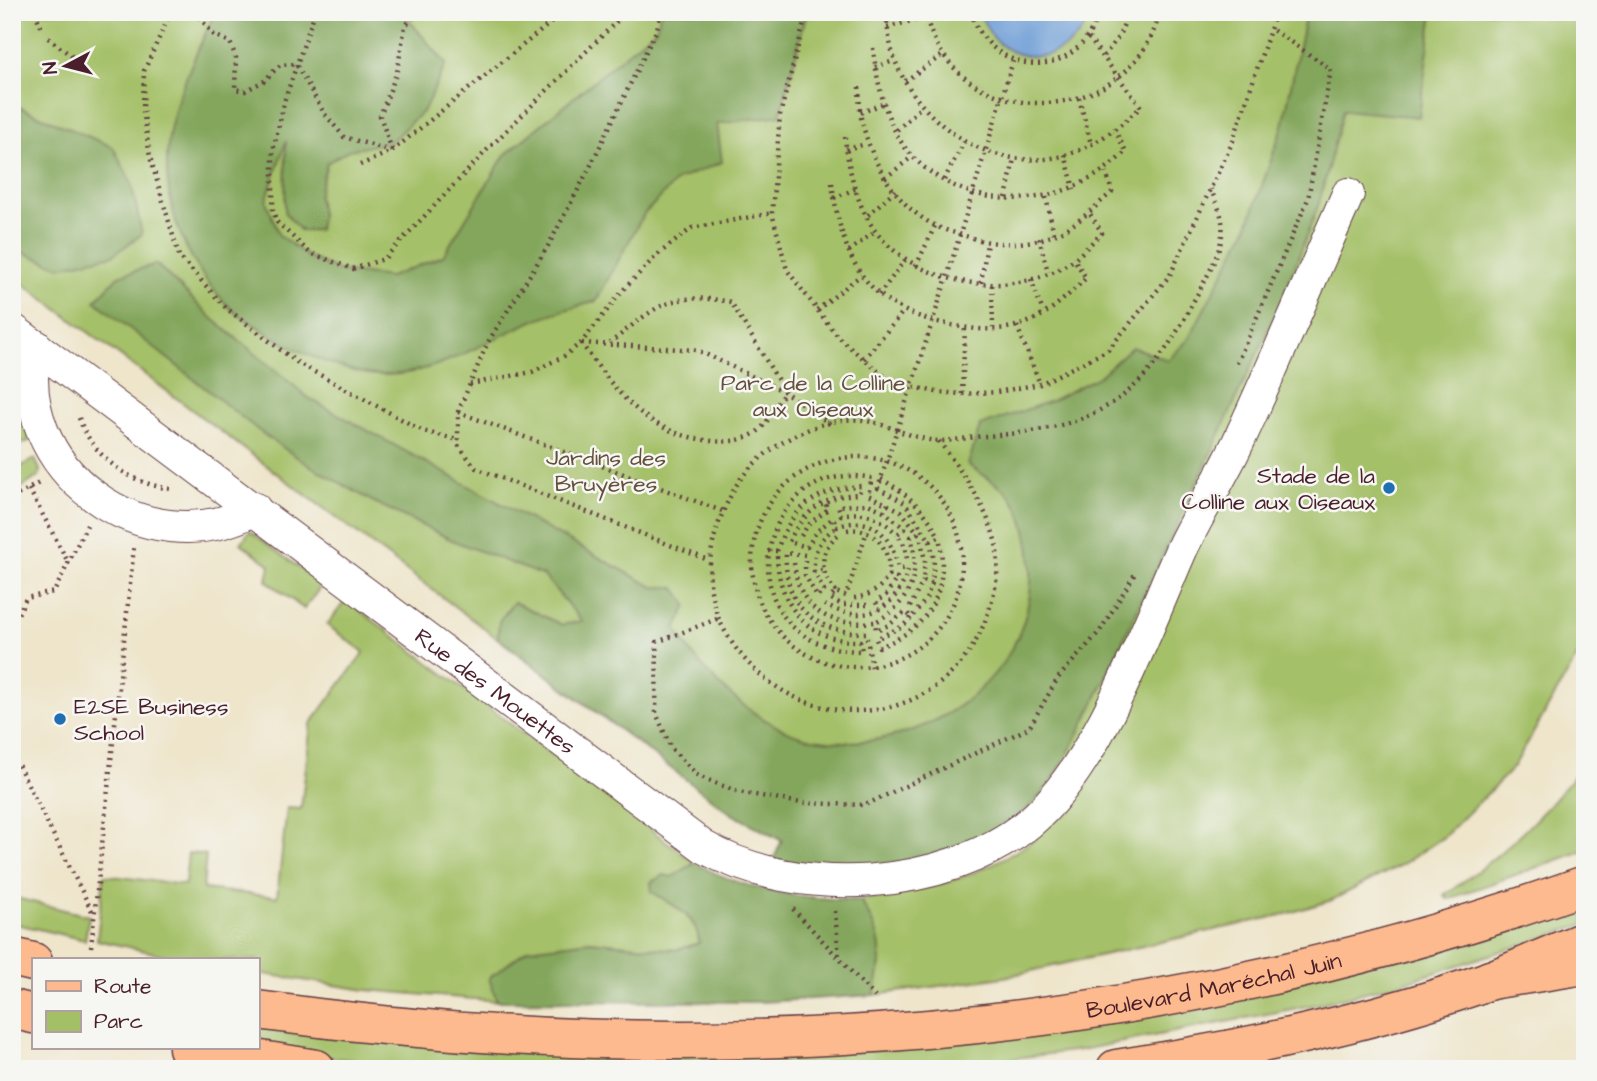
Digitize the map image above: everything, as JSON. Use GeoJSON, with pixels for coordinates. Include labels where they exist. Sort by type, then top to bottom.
{"type":"FeatureCollection","features":[{"type":"Feature","properties":{"kind":"main road","name":"Boulevard Maréchal Juin"},"geometry":{"type":"LineString","coordinates":[[259,1010],[372,1024],[506,1035],[656,1042],[835,1038],[1024,1019],[1150,1001],[1287,973],[1437,934],[1585,885]]}},
{"type":"Feature","properties":{"kind":"main road"},"geometry":{"type":"LineString","coordinates":[[1116,1069],[1266,1043],[1390,1012],[1490,980],[1585,941]]}},
{"type":"Feature","properties":{"kind":"main road"},"geometry":{"type":"LineString","coordinates":[[12,957],[32,962]]}},
{"type":"Feature","properties":{"kind":"main road"},"geometry":{"type":"LineString","coordinates":[[1490,980],[1585,965]]}},
{"type":"Feature","properties":{"kind":"main road"},"geometry":{"type":"LineString","coordinates":[[12,1009],[32,1014]]}},
{"type":"Feature","properties":{"kind":"main road"},"geometry":{"type":"LineString","coordinates":[[200,1050],[316,1069]]}},
{"type":"Feature","properties":{"kind":"street","name":"Rue des Mouettes"},"geometry":{"type":"LineString","coordinates":[[24,338],[705,848],[760,872],[859,882],[913,875],[996,844],[1030,822],[1068,779],[1122,685],[1184,544],[1240,438],[1348,194]]}},
{"type":"Feature","properties":{"kind":"street"},"geometry":{"type":"LineString","coordinates":[[24,338],[35,404],[55,456],[80,487],[117,512],[136,521],[157,526],[198,527],[219,524],[255,509]]}},
{"type":"Feature","properties":{"kind":"path"},"geometry":{"type":"LineString","coordinates":[[35,12],[42,29]]}},
{"type":"Feature","properties":{"kind":"path"},"geometry":{"type":"LineString","coordinates":[[171,12],[144,71],[143,108],[150,158],[179,256],[226,308],[298,363],[423,431],[458,440]]}},
{"type":"Feature","properties":{"kind":"path"},"geometry":{"type":"LineString","coordinates":[[195,12],[214,35],[230,42],[236,58],[235,89],[245,92],[264,81],[280,65],[296,64]]}},
{"type":"Feature","properties":{"kind":"path"},"geometry":{"type":"LineString","coordinates":[[315,12],[296,64],[273,151],[273,211],[277,222],[310,253],[353,269],[363,268],[384,259],[487,150],[626,12]]}},
{"type":"Feature","properties":{"kind":"path"},"geometry":{"type":"LineString","coordinates":[[392,151],[380,116],[397,72],[405,26],[418,12]]}},
{"type":"Feature","properties":{"kind":"path"},"geometry":{"type":"LineString","coordinates":[[360,165],[392,151],[564,12]]}},
{"type":"Feature","properties":{"kind":"path"},"geometry":{"type":"LineString","coordinates":[[661,12],[657,29],[583,180],[548,246],[488,342],[458,412],[458,445],[476,468],[708,560]]}},
{"type":"Feature","properties":{"kind":"path"},"geometry":{"type":"LineString","coordinates":[[807,12],[780,115],[772,213],[787,270],[838,337],[891,382],[962,394],[997,392],[1040,384],[1108,350],[1170,275],[1233,141],[1276,12]]}},
{"type":"Feature","properties":{"kind":"path"},"geometry":{"type":"LineString","coordinates":[[925,12],[944,54],[967,78],[1004,99],[1048,104],[1089,96],[1120,77],[1149,42],[1160,12]]}},
{"type":"Feature","properties":{"kind":"path"},"geometry":{"type":"LineString","coordinates":[[887,27],[950,12]]}},
{"type":"Feature","properties":{"kind":"path"},"geometry":{"type":"LineString","coordinates":[[971,12],[985,40],[1013,61],[1034,64],[1054,61],[1073,52],[1088,37],[1098,12]]}},
{"type":"Feature","properties":{"kind":"path"},"geometry":{"type":"LineString","coordinates":[[1104,56],[1119,36],[1129,12]]}},
{"type":"Feature","properties":{"kind":"path"},"geometry":{"type":"LineString","coordinates":[[886,15],[895,61],[922,107],[964,142],[1014,159],[1065,154],[1091,144],[1115,131],[1141,107],[1088,37]]}},
{"type":"Feature","properties":{"kind":"path"},"geometry":{"type":"LineString","coordinates":[[1237,364],[1308,199],[1331,69],[1271,29]]}},
{"type":"Feature","properties":{"kind":"path"},"geometry":{"type":"LineString","coordinates":[[48,38],[77,60]]}},
{"type":"Feature","properties":{"kind":"path"},"geometry":{"type":"LineString","coordinates":[[873,48],[882,104],[912,157],[944,180],[974,194],[1006,198],[1046,197],[1074,189],[1106,172],[1126,151],[1115,131]]}},
{"type":"Feature","properties":{"kind":"path"},"geometry":{"type":"LineString","coordinates":[[905,81],[944,54]]}},
{"type":"Feature","properties":{"kind":"path"},"geometry":{"type":"LineString","coordinates":[[875,67],[895,61]]}},
{"type":"Feature","properties":{"kind":"path"},"geometry":{"type":"LineString","coordinates":[[881,478],[908,495],[922,508],[939,537],[943,579],[936,599],[912,630],[879,648],[876,639],[903,626],[912,617],[926,598],[932,583],[934,560],[930,541],[905,503],[878,488],[881,478],[888,460],[912,387],[974,194],[1013,61]]}},
{"type":"Feature","properties":{"kind":"path"},"geometry":{"type":"LineString","coordinates":[[296,64],[324,113],[344,137],[392,151]]}},
{"type":"Feature","properties":{"kind":"path"},"geometry":{"type":"LineString","coordinates":[[859,87],[860,113],[866,144],[895,190],[907,204],[935,226],[987,243],[1021,244],[1039,239],[1054,234],[1089,212],[1112,192],[1106,172]]}},
{"type":"Feature","properties":{"kind":"path"},"geometry":{"type":"LineString","coordinates":[[1079,98],[1091,144]]}},
{"type":"Feature","properties":{"kind":"path"},"geometry":{"type":"LineString","coordinates":[[860,113],[882,104]]}},
{"type":"Feature","properties":{"kind":"path"},"geometry":{"type":"LineString","coordinates":[[897,130],[922,107]]}},
{"type":"Feature","properties":{"kind":"path"},"geometry":{"type":"LineString","coordinates":[[845,137],[855,190],[876,231],[905,260],[947,277],[992,285],[1031,279],[1048,272],[1074,259],[1102,233],[1089,212]]}},
{"type":"Feature","properties":{"kind":"path"},"geometry":{"type":"LineString","coordinates":[[944,180],[964,142]]}},
{"type":"Feature","properties":{"kind":"path"},"geometry":{"type":"LineString","coordinates":[[846,149],[866,144]]}},
{"type":"Feature","properties":{"kind":"path"},"geometry":{"type":"LineString","coordinates":[[1065,154],[1074,189]]}},
{"type":"Feature","properties":{"kind":"path"},"geometry":{"type":"LineString","coordinates":[[885,178],[912,157]]}},
{"type":"Feature","properties":{"kind":"path"},"geometry":{"type":"LineString","coordinates":[[1006,198],[1014,159]]}},
{"type":"Feature","properties":{"kind":"path"},"geometry":{"type":"LineString","coordinates":[[832,183],[849,251],[861,275],[879,295],[902,313],[965,328],[1017,326],[1058,305],[1086,278],[1074,259]]}},
{"type":"Feature","properties":{"kind":"path"},"geometry":{"type":"LineString","coordinates":[[939,441],[980,499],[996,544],[996,591],[981,636],[952,673],[913,700],[867,712],[820,709],[777,691],[741,660],[717,619],[710,590],[708,560],[722,511],[745,470],[783,440],[830,424],[857,419],[939,441],[1035,433],[1085,418],[1120,401],[1161,357],[1216,258],[1223,222],[1211,189]]}},
{"type":"Feature","properties":{"kind":"path"},"geometry":{"type":"LineString","coordinates":[[834,198],[855,190]]}},
{"type":"Feature","properties":{"kind":"path"},"geometry":{"type":"LineString","coordinates":[[868,215],[895,190]]}},
{"type":"Feature","properties":{"kind":"path"},"geometry":{"type":"LineString","coordinates":[[1046,197],[1054,234]]}},
{"type":"Feature","properties":{"kind":"path"},"geometry":{"type":"LineString","coordinates":[[469,384],[532,372],[581,343],[640,272],[692,228],[772,213]]}},
{"type":"Feature","properties":{"kind":"path"},"geometry":{"type":"LineString","coordinates":[[916,266],[935,226]]}},
{"type":"Feature","properties":{"kind":"path"},"geometry":{"type":"LineString","coordinates":[[849,251],[876,231]]}},
{"type":"Feature","properties":{"kind":"path"},"geometry":{"type":"LineString","coordinates":[[1039,239],[1048,272]]}},
{"type":"Feature","properties":{"kind":"path"},"geometry":{"type":"LineString","coordinates":[[981,283],[987,243]]}},
{"type":"Feature","properties":{"kind":"path"},"geometry":{"type":"LineString","coordinates":[[879,295],[905,260]]}},
{"type":"Feature","properties":{"kind":"path"},"geometry":{"type":"LineString","coordinates":[[817,310],[861,275]]}},
{"type":"Feature","properties":{"kind":"path"},"geometry":{"type":"LineString","coordinates":[[1031,279],[1043,312]]}},
{"type":"Feature","properties":{"kind":"path"},"geometry":{"type":"LineString","coordinates":[[992,285],[993,328]]}},
{"type":"Feature","properties":{"kind":"path"},"geometry":{"type":"LineString","coordinates":[[610,342],[655,307],[694,296],[731,302],[785,392]]}},
{"type":"Feature","properties":{"kind":"path"},"geometry":{"type":"LineString","coordinates":[[863,359],[902,313]]}},
{"type":"Feature","properties":{"kind":"path"},"geometry":{"type":"LineString","coordinates":[[1017,326],[1040,384]]}},
{"type":"Feature","properties":{"kind":"path"},"geometry":{"type":"LineString","coordinates":[[962,394],[965,328]]}},
{"type":"Feature","properties":{"kind":"path"},"geometry":{"type":"LineString","coordinates":[[581,343],[610,342],[696,350],[785,392],[830,424]]}},
{"type":"Feature","properties":{"kind":"path"},"geometry":{"type":"LineString","coordinates":[[581,343],[612,385],[639,413],[680,436],[725,443],[758,431],[785,392]]}},
{"type":"Feature","properties":{"kind":"path"},"geometry":{"type":"LineString","coordinates":[[75,409],[88,438],[121,471],[150,485],[181,490]]}},
{"type":"Feature","properties":{"kind":"path"},"geometry":{"type":"LineString","coordinates":[[458,412],[722,511]]}},
{"type":"Feature","properties":{"kind":"path"},"geometry":{"type":"LineString","coordinates":[[855,455],[888,460],[918,474],[941,497],[957,526],[963,558],[959,591],[945,620],[923,644],[895,661],[872,667],[830,665],[799,651],[774,629],[757,599],[750,566],[754,532],[769,502],[792,477],[822,461],[855,455]]}},
{"type":"Feature","properties":{"kind":"path"},"geometry":{"type":"LineString","coordinates":[[794,563],[802,591],[824,617],[840,623],[874,622],[902,603],[911,590],[915,573],[915,553],[911,537],[918,533],[901,511],[867,495],[873,478],[857,475],[819,484],[800,495],[784,513],[773,532],[768,551],[767,573],[783,617],[817,645],[839,651],[862,651],[860,641],[843,642],[806,625],[789,608],[780,586],[777,551],[783,533],[805,503],[839,487],[861,486],[859,494],[843,494],[824,501],[803,517],[789,542],[807,547],[824,524],[833,518],[837,527]]}},
{"type":"Feature","properties":{"kind":"path"},"geometry":{"type":"LineString","coordinates":[[29,489],[68,562]]}},
{"type":"Feature","properties":{"kind":"path"},"geometry":{"type":"LineString","coordinates":[[801,536],[808,525],[828,509],[824,501]]}},
{"type":"Feature","properties":{"kind":"path"},"geometry":{"type":"LineString","coordinates":[[897,534],[905,529],[884,511],[868,504],[838,506],[841,515],[856,512],[873,515],[897,534],[905,546],[907,561]]}},
{"type":"Feature","properties":{"kind":"path"},"geometry":{"type":"LineString","coordinates":[[884,511],[888,504]]}},
{"type":"Feature","properties":{"kind":"path"},"geometry":{"type":"LineString","coordinates":[[12,625],[26,598],[54,592],[90,518]]}},
{"type":"Feature","properties":{"kind":"path"},"geometry":{"type":"LineString","coordinates":[[91,947],[136,521]]}},
{"type":"Feature","properties":{"kind":"path"},"geometry":{"type":"LineString","coordinates":[[823,604],[841,614],[859,615],[879,610],[894,599],[908,570],[898,568],[894,549],[886,536],[874,525],[848,523],[825,534],[816,548],[814,572],[824,591],[817,597],[805,575],[805,555],[786,552],[787,577],[798,606],[815,622],[830,629],[866,633],[872,667]]}},
{"type":"Feature","properties":{"kind":"path"},"geometry":{"type":"LineString","coordinates":[[847,530],[867,531],[886,550],[890,563],[888,576],[879,589],[868,596],[854,598]]}},
{"type":"Feature","properties":{"kind":"path"},"geometry":{"type":"LineString","coordinates":[[839,534],[829,542],[822,570],[836,592],[846,596],[867,531]]}},
{"type":"Feature","properties":{"kind":"path"},"geometry":{"type":"LineString","coordinates":[[930,541],[939,537]]}},
{"type":"Feature","properties":{"kind":"path"},"geometry":{"type":"LineString","coordinates":[[909,607],[923,581],[925,561],[920,540]]}},
{"type":"Feature","properties":{"kind":"path"},"geometry":{"type":"LineString","coordinates":[[768,551],[777,551]]}},
{"type":"Feature","properties":{"kind":"path"},"geometry":{"type":"LineString","coordinates":[[717,619],[657,642],[656,713],[671,748],[698,776],[738,792],[801,803],[865,805],[1029,728],[1058,678],[1100,631],[1141,564]]}},
{"type":"Feature","properties":{"kind":"path"},"geometry":{"type":"LineString","coordinates":[[814,572],[822,570]]}},
{"type":"Feature","properties":{"kind":"path"},"geometry":{"type":"LineString","coordinates":[[879,610],[876,602],[886,595],[897,578],[888,576]]}},
{"type":"Feature","properties":{"kind":"path"},"geometry":{"type":"LineString","coordinates":[[923,581],[932,583]]}},
{"type":"Feature","properties":{"kind":"path"},"geometry":{"type":"LineString","coordinates":[[836,592],[830,598],[842,605],[867,605]]}},
{"type":"Feature","properties":{"kind":"path"},"geometry":{"type":"LineString","coordinates":[[874,622],[877,630],[889,625],[905,612],[912,617]]}},
{"type":"Feature","properties":{"kind":"path"},"geometry":{"type":"LineString","coordinates":[[12,753],[94,916]]}},
{"type":"Feature","properties":{"kind":"path"},"geometry":{"type":"LineString","coordinates":[[760,872],[876,999]]}},
{"type":"Feature","properties":{"kind":"path"},"geometry":{"type":"LineString","coordinates":[[832,881],[839,958]]}},
{"type":"Feature","properties":{"kind":"green space","name":"Parc de la Colline aux Oiseaux"},"geometry":{"type":"Polygon","coordinates":[[[12,12],[1585,12],[1585,643],[1513,768],[1445,836],[1403,864],[1332,900],[1286,914],[1004,977],[874,995],[879,968],[879,946],[873,924],[860,900],[952,881],[1013,853],[1036,839],[1024,811],[963,844],[930,856],[782,841],[732,814],[12,275],[12,12]]]}},
{"type":"Feature","properties":{"kind":"green space"},"geometry":{"type":"Polygon","coordinates":[[[215,12],[402,12],[446,64],[424,110],[390,142],[349,150],[327,163],[318,195],[321,215],[319,230],[301,231],[285,213],[286,141],[266,201],[279,235],[307,256],[338,271],[390,277],[443,256],[505,155],[656,29],[661,12],[807,12],[780,115],[717,124],[722,162],[677,180],[644,214],[596,301],[540,318],[427,368],[407,373],[373,375],[308,355],[242,317],[211,287],[186,245],[170,200],[167,176],[171,126],[190,68],[215,12]]]}},
{"type":"Feature","properties":{"kind":"green space"},"geometry":{"type":"Polygon","coordinates":[[[1306,12],[1433,12],[1419,117],[1343,110],[1319,203],[1280,305],[1091,709],[1054,777],[1035,801],[1008,822],[947,850],[903,863],[853,869],[773,861],[782,840],[732,814],[498,638],[499,621],[514,602],[562,625],[582,621],[544,576],[454,541],[372,501],[307,464],[263,434],[95,301],[118,276],[156,264],[213,319],[310,399],[653,587],[674,587],[687,605],[676,629],[687,647],[734,698],[753,712],[772,724],[813,739],[853,742],[892,736],[930,723],[964,703],[992,677],[1014,645],[1027,608],[1031,567],[1026,530],[1020,513],[1007,493],[968,465],[980,426],[1051,401],[1100,376],[1132,347],[1168,360],[1188,340],[1247,228],[1283,126],[1306,12]]]}},
{"type":"Feature","properties":{"kind":"green space"},"geometry":{"type":"Polygon","coordinates":[[[12,104],[113,147],[131,182],[142,234],[113,255],[60,267],[12,248],[12,104]]]}},
{"type":"Feature","properties":{"kind":"green space"},"geometry":{"type":"Polygon","coordinates":[[[12,385],[17,387],[21,418],[31,440],[12,448],[12,427],[18,413],[12,410],[12,385]]]}},
{"type":"Feature","properties":{"kind":"green space"},"geometry":{"type":"Polygon","coordinates":[[[35,459],[40,470],[39,476],[12,494],[12,471],[35,459]]]}},
{"type":"Feature","properties":{"kind":"green space"},"geometry":{"type":"Polygon","coordinates":[[[250,531],[322,585],[304,609],[267,581],[270,565],[241,543],[250,531]]]}},
{"type":"Feature","properties":{"kind":"green space"},"geometry":{"type":"Polygon","coordinates":[[[346,600],[695,863],[672,877],[678,907],[698,928],[699,943],[676,950],[590,941],[490,978],[497,1001],[366,990],[259,973],[259,958],[176,958],[97,940],[104,875],[185,885],[188,853],[206,855],[203,889],[277,897],[287,808],[301,809],[311,724],[364,652],[327,625],[346,600]]]}},
{"type":"Feature","properties":{"kind":"green space"},"geometry":{"type":"Polygon","coordinates":[[[1585,761],[1585,850],[1448,899],[1444,895],[1502,851],[1538,817],[1585,761]]]}},
{"type":"Feature","properties":{"kind":"green space"},"geometry":{"type":"Polygon","coordinates":[[[695,863],[734,881],[775,892],[860,900],[873,924],[880,945],[880,967],[874,995],[762,1002],[497,1001],[489,978],[528,949],[590,941],[676,950],[699,943],[698,934],[689,918],[652,892],[651,882],[664,875],[672,877],[695,863]]]}},
{"type":"Feature","properties":{"kind":"green space"},"geometry":{"type":"Polygon","coordinates":[[[12,897],[89,916],[85,940],[12,923],[12,897]]]}},
{"type":"Feature","properties":{"kind":"green space"},"geometry":{"type":"Polygon","coordinates":[[[1585,900],[1585,924],[1412,980],[1323,1003],[1081,1050],[927,1069],[664,1069],[664,1057],[899,1049],[1585,900]]]}},
{"type":"Feature","properties":{"kind":"green space"},"geometry":{"type":"Polygon","coordinates":[[[259,1023],[648,1054],[648,1069],[422,1069],[259,1048],[259,1023]]]}},
{"type":"Feature","properties":{"kind":"water"},"geometry":{"type":"Polygon","coordinates":[[[979,12],[1090,12],[1086,24],[1070,44],[1047,55],[1034,56],[1022,55],[1003,47],[991,34],[979,12]]]}},
{"type":"Feature","properties":{"kind":"place","name":"Stade de la Colline aux Oiseaux"},"geometry":{"type":"Point","coordinates":[1389,488]}},
{"type":"Feature","properties":{"kind":"place","name":"E2SE Business School"},"geometry":{"type":"Point","coordinates":[60,719]}},
{"type":"Feature","properties":{"kind":"park label","name":"Jardins des Bruyères"},"geometry":{"type":"Point","coordinates":[606,470]}}]}
